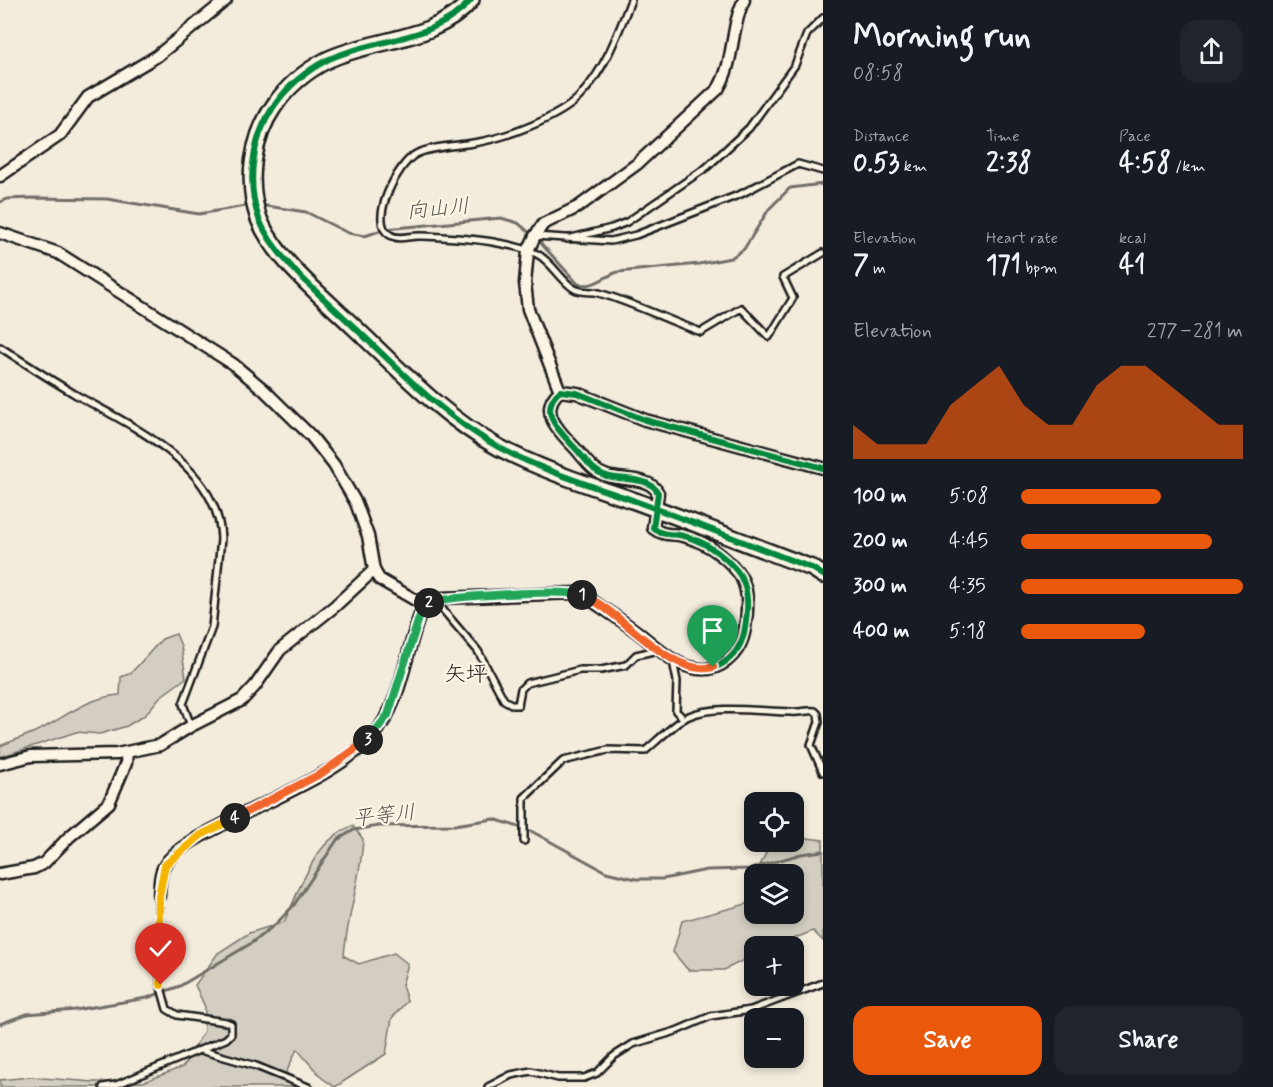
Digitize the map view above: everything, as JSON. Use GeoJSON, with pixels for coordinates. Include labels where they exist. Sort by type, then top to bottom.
{"type":"FeatureCollection","features":[{"type":"Feature","properties":{"kind":"street"},"geometry":{"type":"LineString","coordinates":[[0,176],[60,135],[88,97],[157,56],[226,0]]}},
{"type":"Feature","properties":{"kind":"street"},"geometry":{"type":"LineString","coordinates":[[471,0],[462,11],[439,26],[330,59],[306,72],[274,105],[255,146],[253,195],[259,218],[278,249],[304,279],[427,396],[464,426],[528,462],[812,568],[823,575]]}},
{"type":"Feature","properties":{"kind":"street"},"geometry":{"type":"LineString","coordinates":[[560,391],[528,309],[525,283],[528,252],[535,236],[543,224],[579,207],[637,164],[718,89],[727,75],[738,11],[744,0]]}},
{"type":"Feature","properties":{"kind":"street"},"geometry":{"type":"LineString","coordinates":[[3,237],[58,252],[233,364],[263,389],[311,436],[334,465],[356,503],[368,536],[374,570],[379,579],[424,605],[439,600],[576,593],[588,598],[673,659],[690,668],[705,669],[729,660],[738,650],[744,638],[747,595],[738,572],[707,545],[680,536],[660,533],[654,528],[658,493],[656,488],[648,482],[607,476],[594,469],[552,419],[550,408],[553,398],[560,391]]}},
{"type":"Feature","properties":{"kind":"street"},"geometry":{"type":"LineString","coordinates":[[560,391],[578,393],[645,420],[823,468]]}},
{"type":"Feature","properties":{"kind":"street"},"geometry":{"type":"LineString","coordinates":[[0,764],[31,756],[127,752],[160,745],[191,726],[243,700],[280,650],[335,606],[374,570]]}},
{"type":"Feature","properties":{"kind":"street"},"geometry":{"type":"LineString","coordinates":[[159,896],[165,865],[178,852],[201,835],[322,773],[359,748],[373,735],[388,715],[424,605]]}},
{"type":"Feature","properties":{"kind":"street"},"geometry":{"type":"LineString","coordinates":[[0,874],[34,868],[44,863],[69,837],[109,803],[126,763],[127,752]]}},
{"type":"Feature","properties":{"kind":"lane"},"geometry":{"type":"LineString","coordinates":[[631,0],[612,47],[580,97],[536,125],[478,143],[416,154],[401,167],[381,208],[382,226],[391,237],[418,236],[497,243],[538,254],[580,292],[596,292],[606,295],[701,332],[741,308],[769,337],[781,321],[793,298],[783,277],[823,253]]}},
{"type":"Feature","properties":{"kind":"lane"},"geometry":{"type":"LineString","coordinates":[[567,239],[627,222],[707,167],[749,128],[795,65],[807,34],[823,18]]}},
{"type":"Feature","properties":{"kind":"lane"},"geometry":{"type":"LineString","coordinates":[[535,236],[611,241],[636,235],[741,194],[798,164],[823,171]]}},
{"type":"Feature","properties":{"kind":"lane"},"geometry":{"type":"LineString","coordinates":[[0,347],[40,374],[111,413],[164,447],[185,464],[216,511],[221,527],[221,538],[212,627],[183,704],[191,726]]}},
{"type":"Feature","properties":{"kind":"lane"},"geometry":{"type":"LineString","coordinates":[[439,600],[443,610],[478,651],[504,700],[513,705],[518,705],[521,689],[528,683],[580,670],[601,670],[627,665],[636,655],[660,649]]}},
{"type":"Feature","properties":{"kind":"lane"},"geometry":{"type":"LineString","coordinates":[[673,659],[677,681],[676,711],[684,719]]}},
{"type":"Feature","properties":{"kind":"lane"},"geometry":{"type":"LineString","coordinates":[[523,838],[524,798],[563,761],[608,750],[645,751],[687,716],[716,710],[766,710],[793,713],[814,711],[818,714],[819,722],[812,745],[823,772]]}},
{"type":"Feature","properties":{"kind":"lane"},"geometry":{"type":"LineString","coordinates":[[103,1087],[201,1050],[226,1039],[231,1034],[231,1024],[177,1015],[167,1009],[161,985],[159,896]]}},
{"type":"Feature","properties":{"kind":"lane"},"geometry":{"type":"LineString","coordinates":[[488,1087],[511,1075],[531,1071],[558,1077],[584,1078],[597,1073],[614,1056],[633,1044],[676,1031],[711,1016],[751,1010],[823,983]]}},
{"type":"Feature","properties":{"kind":"lane"},"geometry":{"type":"LineString","coordinates":[[201,1050],[256,1066],[308,1087]]}},
{"type":"Feature","properties":{"kind":"shaded area"},"geometry":{"type":"Polygon","coordinates":[[[176,634],[181,646],[186,678],[160,697],[145,715],[127,726],[100,734],[76,732],[0,757],[0,746],[38,731],[90,702],[120,695],[121,677],[131,673],[162,639],[176,634]]]}},
{"type":"Feature","properties":{"kind":"shaded area"},"geometry":{"type":"Polygon","coordinates":[[[353,826],[363,839],[360,869],[344,956],[359,964],[394,953],[408,964],[402,985],[407,1001],[392,1018],[386,1054],[335,1087],[322,1078],[297,1049],[286,1073],[306,1087],[0,1087],[0,1080],[30,1077],[94,1082],[143,1082],[183,1067],[204,1031],[205,1007],[195,985],[218,953],[249,933],[284,922],[310,866],[319,853],[340,832],[353,826]]]}},
{"type":"Feature","properties":{"kind":"shaded area"},"geometry":{"type":"Polygon","coordinates":[[[804,838],[823,840],[823,941],[813,931],[800,936],[744,936],[744,960],[724,970],[688,970],[673,952],[682,921],[744,905],[744,924],[804,924],[804,864],[760,864],[766,852],[804,852],[804,838]]]}},
{"type":"Feature","properties":{"kind":"waterway","name":"向山川"},"geometry":{"type":"LineString","coordinates":[[537,239],[578,284],[584,285],[618,272],[699,264],[731,258],[744,249],[769,209],[790,188],[823,184]]}},
{"type":"Feature","properties":{"kind":"waterway","name":"向山川"},"geometry":{"type":"LineString","coordinates":[[0,202],[7,199],[32,198],[107,199],[199,214],[251,205]]}},
{"type":"Feature","properties":{"kind":"waterway","name":"向山川"},"geometry":{"type":"LineString","coordinates":[[260,205],[306,212],[348,233],[365,236],[385,229],[501,218],[518,223],[532,235]]}},
{"type":"Feature","properties":{"kind":"waterway","name":"平等川"},"geometry":{"type":"LineString","coordinates":[[0,1024],[27,1014],[75,1010],[147,998],[180,986],[250,944],[277,923],[294,905],[337,840],[354,830],[379,826],[454,825],[494,819],[531,831],[606,872],[636,879],[663,879],[707,870],[750,869],[801,854],[823,851]]}},
{"type":"Feature","properties":{"kind":"cycle path"},"geometry":{"type":"LineString","coordinates":[[471,0],[457,14],[422,32],[364,47],[327,60],[304,74],[285,92],[267,119],[256,146],[253,161],[255,205],[266,234],[288,263],[314,290],[422,391],[478,435],[548,470],[812,568],[823,575]]}},
{"type":"Feature","properties":{"kind":"cycle path"},"geometry":{"type":"LineString","coordinates":[[159,896],[163,868],[175,853],[206,833],[321,775],[341,763],[373,736],[383,722],[398,690],[424,605],[442,598],[576,593],[588,598],[683,665],[700,669],[710,668],[719,666],[733,655],[743,638],[747,613],[746,591],[741,577],[725,558],[703,543],[687,537],[663,533],[653,528],[658,493],[649,484],[643,481],[607,476],[590,465],[553,422],[550,406],[560,391],[577,393],[645,420],[823,468]]}},
{"type":"Feature","properties":{"kind":"district","name":"矢坪"},"geometry":{"type":"Point","coordinates":[466,675]}},
{"type":"Feature","properties":{"kind":"route"},"geometry":{"type":"LineString","coordinates":[[161,985],[159,896],[161,875],[165,865],[201,835],[322,773],[359,748],[373,735],[388,715],[424,605],[442,598],[576,593],[588,598],[673,659],[690,668],[713,667]]}}]}
